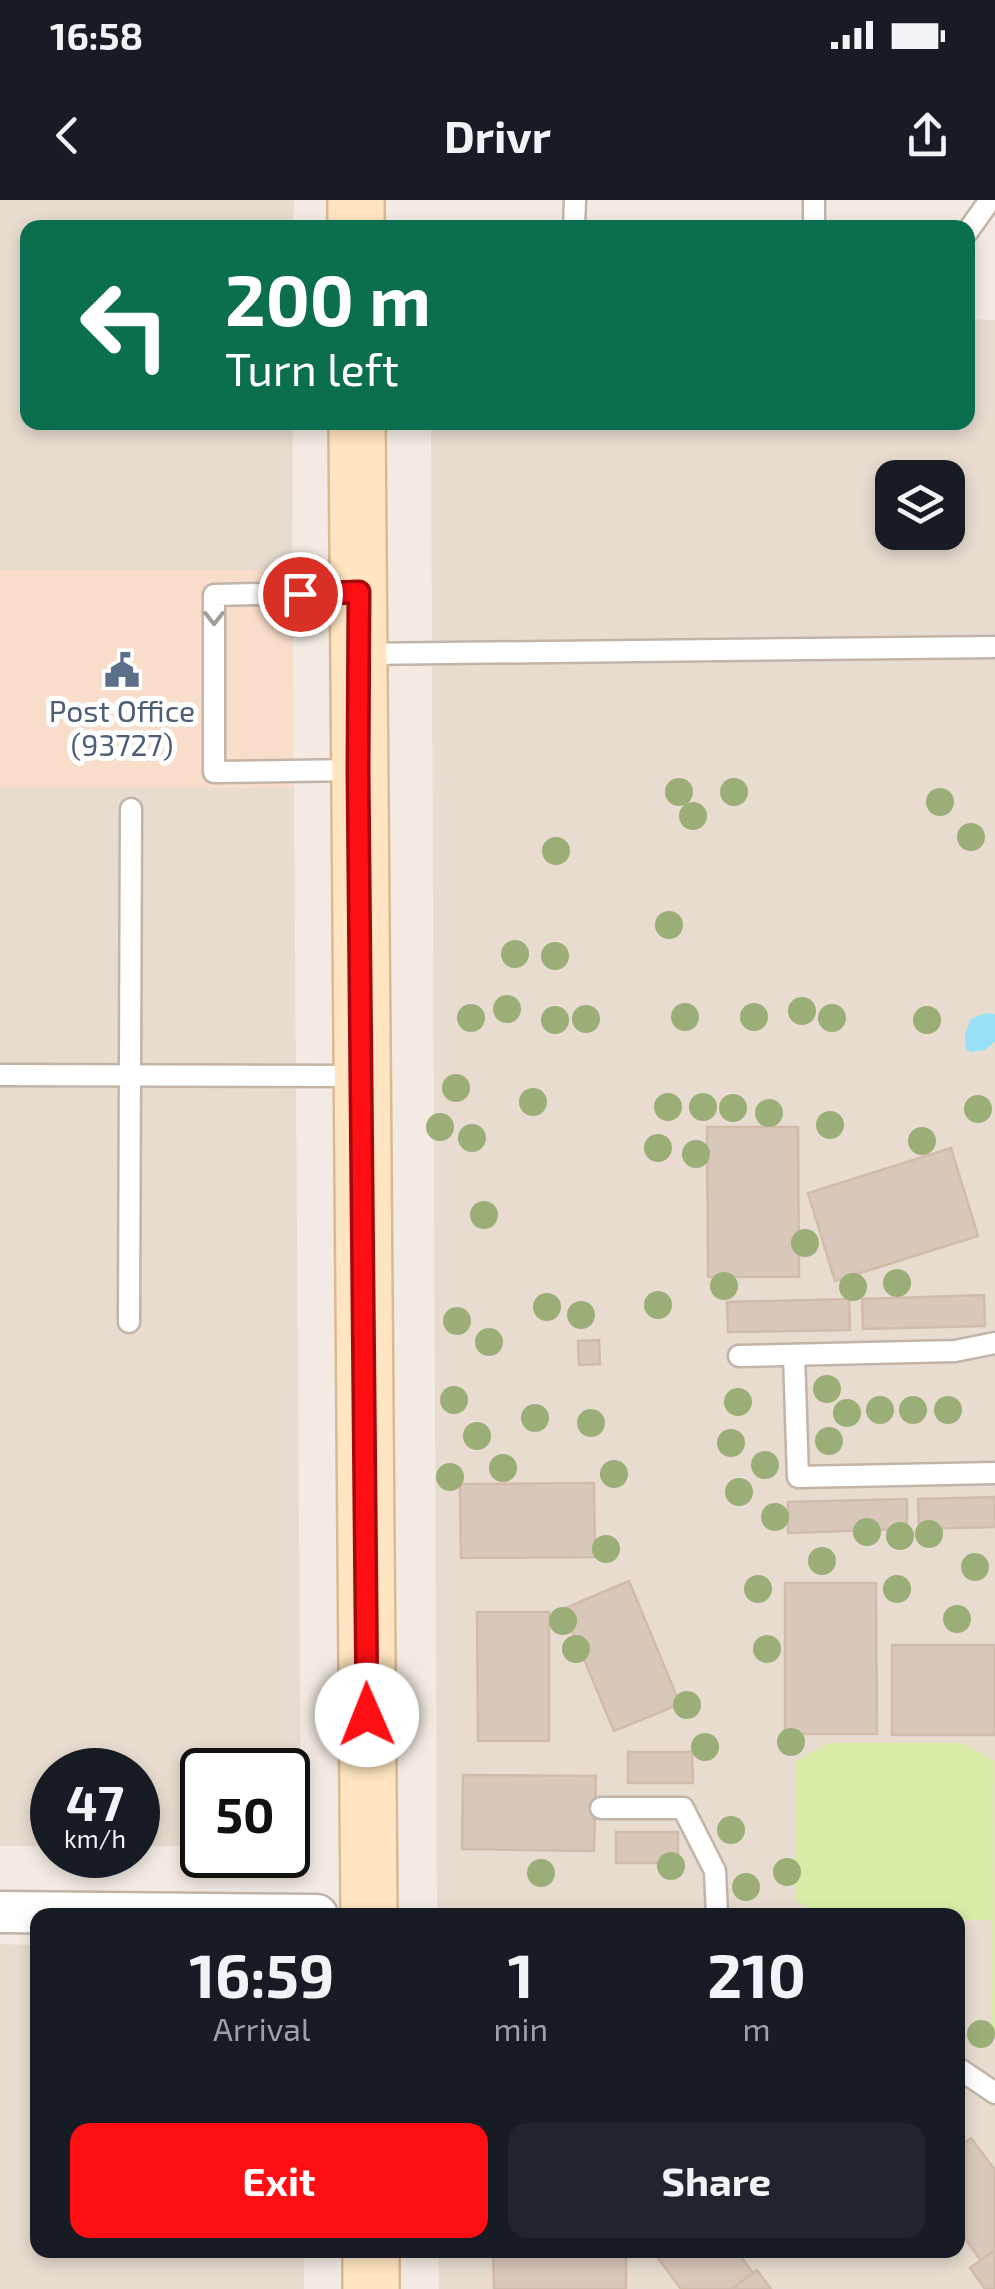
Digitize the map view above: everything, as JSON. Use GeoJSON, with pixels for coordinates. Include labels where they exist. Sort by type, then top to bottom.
{"type":"FeatureCollection","features":[{"type":"Feature","properties":{"kind":"main road"},"geometry":{"type":"LineString","coordinates":[[358,430],[369,1908]]}},
{"type":"Feature","properties":{"kind":"main road"},"geometry":{"type":"LineString","coordinates":[[371,2258],[372,2289]]}},
{"type":"Feature","properties":{"kind":"street"},"geometry":{"type":"LineString","coordinates":[[0,1912],[30,1912]]}},
{"type":"Feature","properties":{"kind":"lane"},"geometry":{"type":"LineString","coordinates":[[975,221],[990,200]]}},
{"type":"Feature","properties":{"kind":"lane"},"geometry":{"type":"LineString","coordinates":[[358,770],[214,772],[214,596],[359,592]]}},
{"type":"Feature","properties":{"kind":"lane"},"geometry":{"type":"LineString","coordinates":[[359,654],[995,647]]}},
{"type":"Feature","properties":{"kind":"lane"},"geometry":{"type":"LineString","coordinates":[[129,1322],[131,810]]}},
{"type":"Feature","properties":{"kind":"lane"},"geometry":{"type":"LineString","coordinates":[[0,1075],[362,1076]]}},
{"type":"Feature","properties":{"kind":"lane"},"geometry":{"type":"LineString","coordinates":[[739,1356],[955,1351],[995,1343]]}},
{"type":"Feature","properties":{"kind":"lane"},"geometry":{"type":"LineString","coordinates":[[794,1355],[798,1476],[995,1473]]}},
{"type":"Feature","properties":{"kind":"lane"},"geometry":{"type":"LineString","coordinates":[[601,1808],[683,1808],[715,1871],[717,1908]]}},
{"type":"Feature","properties":{"kind":"lane"},"geometry":{"type":"LineString","coordinates":[[965,2073],[995,2093]]}},
{"type":"Feature","properties":{"kind":"shaded area"},"geometry":{"type":"Polygon","coordinates":[[[0,200],[294,200],[293,220],[20,220],[20,430],[293,430],[292,570],[0,570],[0,200]]]}},
{"type":"Feature","properties":{"kind":"shaded area"},"geometry":{"type":"Polygon","coordinates":[[[975,319],[995,320],[995,2289],[439,2289],[438,2258],[965,2258],[965,1908],[437,1908],[431,430],[975,430],[975,319]]]}},
{"type":"Feature","properties":{"kind":"shaded area"},"geometry":{"type":"Polygon","coordinates":[[[0,570],[292,570],[294,788],[0,788],[0,570]]]}},
{"type":"Feature","properties":{"kind":"shaded area"},"geometry":{"type":"Polygon","coordinates":[[[0,788],[294,788],[301,1748],[180,1748],[180,1846],[160,1846],[160,1748],[30,1748],[30,1846],[0,1846],[0,788]]]}},
{"type":"Feature","properties":{"kind":"shaded area"},"geometry":{"type":"Polygon","coordinates":[[[0,1944],[30,1945],[30,2258],[304,2258],[304,2289],[0,2289],[0,1944]]]}},
{"type":"Feature","properties":{"kind":"green space"},"geometry":{"type":"Polygon","coordinates":[[[829,1743],[963,1743],[994,1761],[995,2033],[991,2026],[991,1920],[965,1920],[965,1908],[808,1908],[795,1901],[796,1761],[829,1743]]]}},
{"type":"Feature","properties":{"kind":"water"},"geometry":{"type":"Polygon","coordinates":[[[995,1014],[995,1042],[985,1050],[971,1052],[966,1049],[965,1034],[971,1019],[995,1014]]]}},
{"type":"Feature","properties":{"kind":"building"},"geometry":{"type":"Polygon","coordinates":[[[707,1127],[798,1127],[799,1277],[708,1277],[707,1127]]]}},
{"type":"Feature","properties":{"kind":"building"},"geometry":{"type":"Polygon","coordinates":[[[951,1148],[978,1236],[835,1281],[808,1193],[951,1148]]]}},
{"type":"Feature","properties":{"kind":"building"},"geometry":{"type":"Polygon","coordinates":[[[984,1295],[985,1326],[863,1329],[862,1299],[984,1295]]]}},
{"type":"Feature","properties":{"kind":"building"},"geometry":{"type":"Polygon","coordinates":[[[849,1299],[850,1330],[728,1332],[727,1302],[849,1299]]]}},
{"type":"Feature","properties":{"kind":"building"},"geometry":{"type":"Polygon","coordinates":[[[599,1340],[600,1364],[579,1365],[578,1341],[599,1340]]]}},
{"type":"Feature","properties":{"kind":"building"},"geometry":{"type":"Polygon","coordinates":[[[594,1483],[595,1557],[461,1558],[460,1484],[594,1483]]]}},
{"type":"Feature","properties":{"kind":"building"},"geometry":{"type":"Polygon","coordinates":[[[995,1497],[995,1527],[919,1529],[918,1499],[995,1497]]]}},
{"type":"Feature","properties":{"kind":"building"},"geometry":{"type":"Polygon","coordinates":[[[907,1499],[907,1529],[788,1533],[788,1502],[907,1499]]]}},
{"type":"Feature","properties":{"kind":"building"},"geometry":{"type":"Polygon","coordinates":[[[629,1581],[680,1704],[614,1731],[563,1609],[629,1581]]]}},
{"type":"Feature","properties":{"kind":"building"},"geometry":{"type":"Polygon","coordinates":[[[785,1583],[876,1583],[877,1734],[785,1734],[785,1583]]]}},
{"type":"Feature","properties":{"kind":"building"},"geometry":{"type":"Polygon","coordinates":[[[477,1612],[549,1612],[549,1741],[478,1741],[477,1612]]]}},
{"type":"Feature","properties":{"kind":"building"},"geometry":{"type":"Polygon","coordinates":[[[892,1645],[995,1645],[995,1735],[892,1735],[892,1645]]]}},
{"type":"Feature","properties":{"kind":"building"},"geometry":{"type":"Polygon","coordinates":[[[628,1752],[692,1752],[693,1783],[628,1783],[628,1752]]]}},
{"type":"Feature","properties":{"kind":"building"},"geometry":{"type":"Polygon","coordinates":[[[463,1775],[596,1776],[594,1851],[462,1849],[463,1775]]]}},
{"type":"Feature","properties":{"kind":"building"},"geometry":{"type":"Polygon","coordinates":[[[616,1832],[678,1832],[678,1863],[616,1863],[616,1832]]]}},
{"type":"Feature","properties":{"kind":"building"},"geometry":{"type":"Polygon","coordinates":[[[971,2138],[995,2170],[995,2250],[981,2261],[965,2239],[965,2143],[971,2138]]]}},
{"type":"Feature","properties":{"kind":"building"},"geometry":{"type":"Polygon","coordinates":[[[995,2250],[995,2289],[985,2289],[970,2268],[995,2250]]]}},
{"type":"Feature","properties":{"kind":"building"},"geometry":{"type":"Polygon","coordinates":[[[493,2258],[626,2258],[626,2289],[494,2289],[493,2258]]]}},
{"type":"Feature","properties":{"kind":"building"},"geometry":{"type":"Polygon","coordinates":[[[658,2258],[742,2258],[753,2273],[732,2289],[681,2289],[658,2258]]]}},
{"type":"Feature","properties":{"kind":"building"},"geometry":{"type":"Polygon","coordinates":[[[757,2270],[771,2289],[732,2289],[753,2273],[757,2270]]]}},
{"type":"Feature","properties":{"kind":"place","name":"Post Office (93727)"},"geometry":{"type":"Point","coordinates":[122,670]}},
{"type":"Feature","properties":{"kind":"route"},"geometry":{"type":"LineString","coordinates":[[300,594],[359,592],[367,1715]]}}]}
